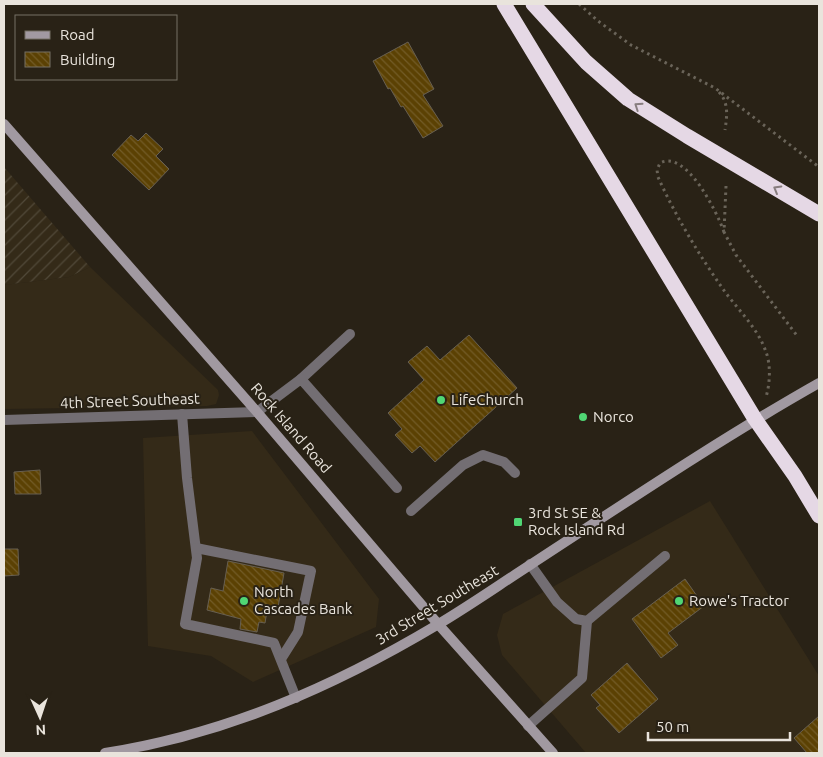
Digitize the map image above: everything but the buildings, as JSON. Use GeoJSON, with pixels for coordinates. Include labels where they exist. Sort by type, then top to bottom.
{"type":"FeatureCollection","features":[{"type":"Feature","properties":{"kind":"highway"},"geometry":{"type":"LineString","coordinates":[[504,4],[755,419],[795,476],[819,516]]}},
{"type":"Feature","properties":{"kind":"highway"},"geometry":{"type":"LineString","coordinates":[[533,4],[586,62],[628,98],[687,136],[819,214]]}},
{"type":"Feature","properties":{"kind":"main road","name":"Rock Island Road"},"geometry":{"type":"LineString","coordinates":[[4,124],[257,412],[438,624],[553,753]]}},
{"type":"Feature","properties":{"kind":"main road","name":"3rd Street Southeast"},"geometry":{"type":"LineString","coordinates":[[105,753],[195,734],[272,708],[351,672],[438,624],[755,419],[819,383]]}},
{"type":"Feature","properties":{"kind":"street"},"geometry":{"type":"LineString","coordinates":[[257,412],[301,380],[350,334]]}},
{"type":"Feature","properties":{"kind":"street"},"geometry":{"type":"LineString","coordinates":[[301,380],[397,488]]}},
{"type":"Feature","properties":{"kind":"street","name":"4th Street Southeast"},"geometry":{"type":"LineString","coordinates":[[4,420],[257,412]]}},
{"type":"Feature","properties":{"kind":"street"},"geometry":{"type":"LineString","coordinates":[[182,414],[187,478],[197,558],[185,624],[274,643],[296,698]]}},
{"type":"Feature","properties":{"kind":"street"},"geometry":{"type":"LineString","coordinates":[[411,511],[463,465],[483,455],[504,462],[515,473]]}},
{"type":"Feature","properties":{"kind":"street"},"geometry":{"type":"LineString","coordinates":[[196,548],[311,571],[298,632],[281,659]]}},
{"type":"Feature","properties":{"kind":"street"},"geometry":{"type":"LineString","coordinates":[[528,726],[582,678],[587,621],[665,556]]}},
{"type":"Feature","properties":{"kind":"street"},"geometry":{"type":"LineString","coordinates":[[530,564],[557,602],[576,619],[587,621]]}},
{"type":"Feature","properties":{"kind":"path"},"geometry":{"type":"LineString","coordinates":[[580,4],[598,22],[631,45],[715,88],[819,167]]}},
{"type":"Feature","properties":{"kind":"path"},"geometry":{"type":"LineString","coordinates":[[715,88],[722,96],[727,108],[725,130]]}},
{"type":"Feature","properties":{"kind":"path"},"geometry":{"type":"LineString","coordinates":[[755,419],[767,395],[769,370],[767,353],[758,336],[723,288],[682,224],[658,177],[657,170],[660,164],[668,160],[675,162],[699,184],[718,216],[736,256],[798,337]]}},
{"type":"Feature","properties":{"kind":"path"},"geometry":{"type":"LineString","coordinates":[[724,232],[726,186]]}},
{"type":"Feature","properties":{"kind":"shaded area"},"geometry":{"type":"Polygon","coordinates":[[[4,167],[90,267],[69,277],[4,285],[4,167]]]}},
{"type":"Feature","properties":{"kind":"shaded area"},"geometry":{"type":"Polygon","coordinates":[[[90,267],[218,390],[219,395],[216,404],[207,406],[4,409],[4,285],[69,277],[90,267]]]}},
{"type":"Feature","properties":{"kind":"shaded area"},"geometry":{"type":"Polygon","coordinates":[[[252,431],[379,599],[376,627],[253,682],[211,656],[148,646],[143,438],[252,431]]]}},
{"type":"Feature","properties":{"kind":"shaded area"},"geometry":{"type":"Polygon","coordinates":[[[710,501],[819,676],[819,753],[586,753],[502,655],[497,635],[503,614],[710,501]]]}},
{"type":"Feature","properties":{"kind":"place","name":"LifeChurch"},"geometry":{"type":"Point","coordinates":[441,400]}},
{"type":"Feature","properties":{"kind":"place","name":"Norco"},"geometry":{"type":"Point","coordinates":[583,417]}},
{"type":"Feature","properties":{"kind":"place","name":"3rd St SE & Rock Island Rd"},"geometry":{"type":"Point","coordinates":[518,522]}},
{"type":"Feature","properties":{"kind":"place","name":"North Cascades Bank"},"geometry":{"type":"Point","coordinates":[244,601]}},
{"type":"Feature","properties":{"kind":"place","name":"Rowe's Tractor"},"geometry":{"type":"Point","coordinates":[679,601]}}]}
